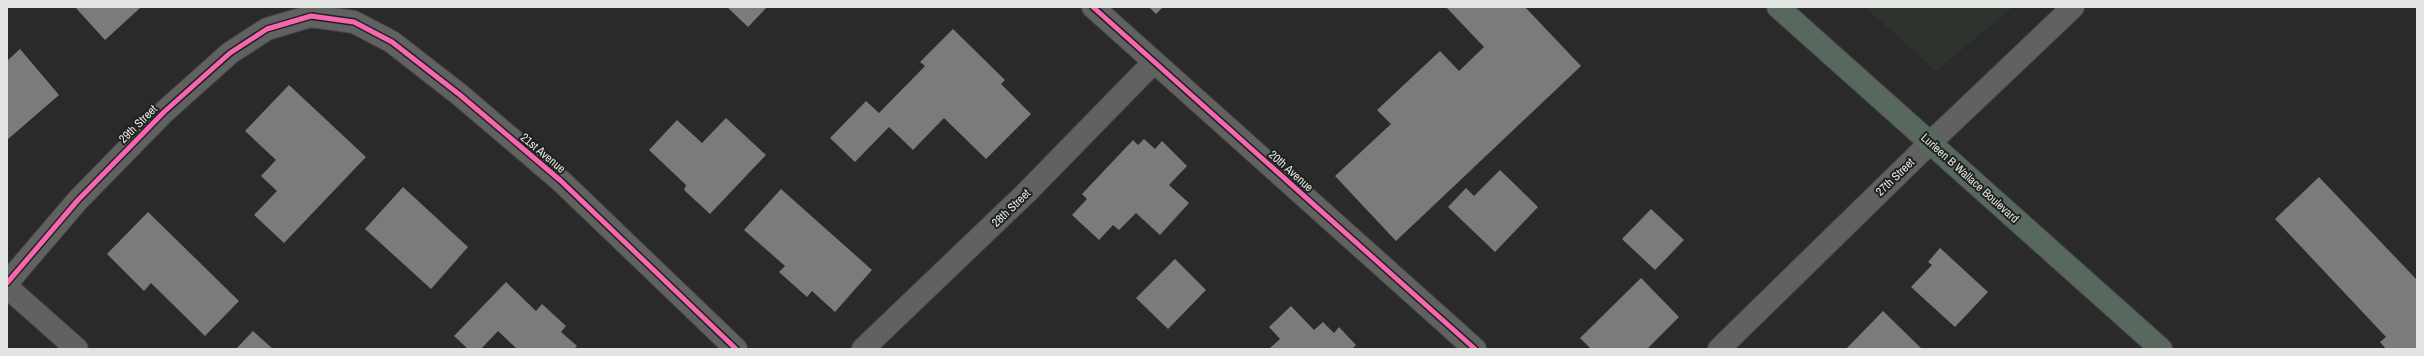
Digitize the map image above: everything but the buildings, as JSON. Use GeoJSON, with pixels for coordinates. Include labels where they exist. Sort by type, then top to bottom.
{"type":"FeatureCollection","features":[{"type":"Feature","properties":{"kind":"highway","name":"Lurleen B Wallace Boulevard"},"geometry":{"type":"LineString","coordinates":[[1778,7],[2161,349]]}},
{"type":"Feature","properties":{"kind":"street","name":"20th Avenue"},"geometry":{"type":"LineString","coordinates":[[1093,7],[1475,349]]}},
{"type":"Feature","properties":{"kind":"street","name":"27th Street"},"geometry":{"type":"LineString","coordinates":[[1720,349],[1930,142],[2073,7]]}},
{"type":"Feature","properties":{"kind":"street","name":"29th Street"},"geometry":{"type":"LineString","coordinates":[[7,283],[78,200],[164,112],[230,53],[267,29],[311,16]]}},
{"type":"Feature","properties":{"kind":"street","name":"21st Avenue"},"geometry":{"type":"LineString","coordinates":[[311,16],[354,22],[392,42],[460,95],[561,181],[736,349]]}},
{"type":"Feature","properties":{"kind":"street","name":"28th Street"},"geometry":{"type":"LineString","coordinates":[[863,349],[1027,192],[1154,62]]}},
{"type":"Feature","properties":{"kind":"street"},"geometry":{"type":"LineString","coordinates":[[7,287],[77,349]]}},
{"type":"Feature","properties":{"kind":"shaded area"},"geometry":{"type":"Polygon","coordinates":[[[1865,7],[2013,7],[1936,71],[1865,7]]]}},
{"type":"Feature","properties":{"kind":"cycle path"},"geometry":{"type":"LineString","coordinates":[[1093,7],[1475,349]]}},
{"type":"Feature","properties":{"kind":"cycle path"},"geometry":{"type":"LineString","coordinates":[[7,283],[78,200],[164,112],[230,53],[267,29],[311,16],[354,22],[392,42],[460,95],[561,181],[736,349]]}}]}
